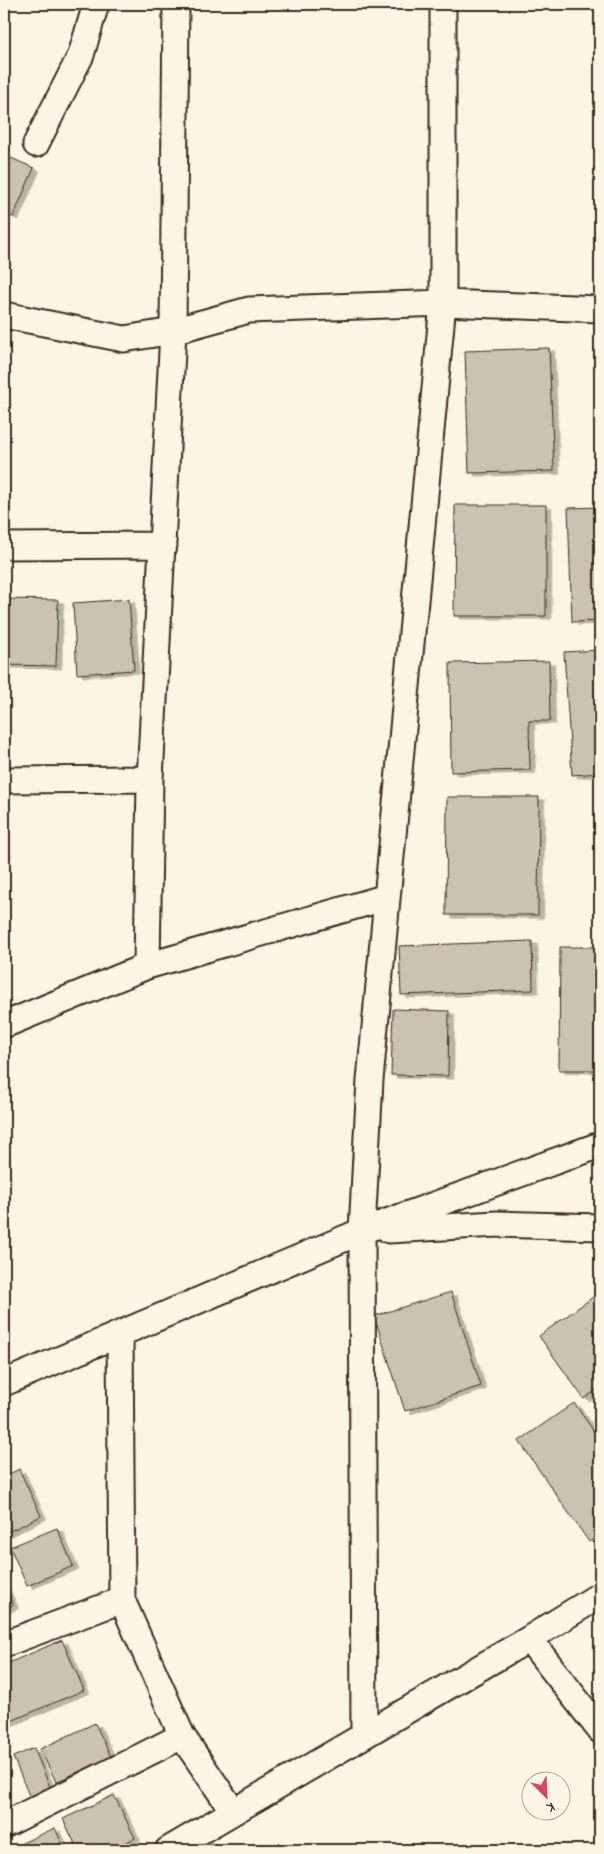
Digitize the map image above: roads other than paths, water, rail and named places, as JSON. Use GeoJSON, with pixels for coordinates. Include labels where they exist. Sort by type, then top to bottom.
{"type":"FeatureCollection","features":[{"type":"Feature","properties":{"kind":"street"},"geometry":{"type":"LineString","coordinates":[[36,144],[81,55],[96,4]]}},
{"type":"Feature","properties":{"kind":"street"},"geometry":{"type":"LineString","coordinates":[[147,966],[150,779],[164,545],[173,331],[176,4]]}},
{"type":"Feature","properties":{"kind":"street"},"geometry":{"type":"LineString","coordinates":[[364,1735],[362,1231],[370,1080],[443,303],[442,4]]}},
{"type":"Feature","properties":{"kind":"street"},"geometry":{"type":"LineString","coordinates":[[4,315],[124,339],[173,331],[249,310],[443,303],[600,309]]}},
{"type":"Feature","properties":{"kind":"street"},"geometry":{"type":"LineString","coordinates":[[4,546],[164,545]]}},
{"type":"Feature","properties":{"kind":"street"},"geometry":{"type":"LineString","coordinates":[[4,780],[150,779]]}},
{"type":"Feature","properties":{"kind":"street"},"geometry":{"type":"LineString","coordinates":[[4,1025],[147,966],[388,897]]}},
{"type":"Feature","properties":{"kind":"street"},"geometry":{"type":"LineString","coordinates":[[4,1383],[362,1231],[600,1145]]}},
{"type":"Feature","properties":{"kind":"street"},"geometry":{"type":"LineString","coordinates":[[362,1231],[497,1224],[600,1227]]}},
{"type":"Feature","properties":{"kind":"street"},"geometry":{"type":"LineString","coordinates":[[120,1335],[122,1600],[182,1736],[233,1811]]}},
{"type":"Feature","properties":{"kind":"street"},"geometry":{"type":"LineString","coordinates":[[168,1850],[599,1599]]}},
{"type":"Feature","properties":{"kind":"street"},"geometry":{"type":"LineString","coordinates":[[4,1644],[122,1600]]}},
{"type":"Feature","properties":{"kind":"street"},"geometry":{"type":"LineString","coordinates":[[529,1639],[600,1730]]}},
{"type":"Feature","properties":{"kind":"street"},"geometry":{"type":"LineString","coordinates":[[4,1825],[182,1736]]}}]}
